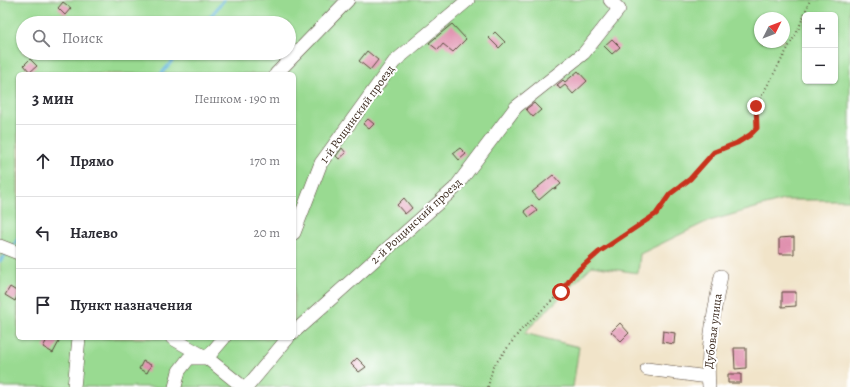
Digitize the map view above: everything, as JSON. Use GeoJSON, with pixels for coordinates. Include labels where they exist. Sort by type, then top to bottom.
{"type":"FeatureCollection","features":[{"type":"Feature","properties":{"kind":"street"},"geometry":{"type":"LineString","coordinates":[[296,53],[348,0]]}},
{"type":"Feature","properties":{"kind":"street","name":"1-й Рощинский проезд"},"geometry":{"type":"LineString","coordinates":[[296,228],[321,163],[394,62],[468,0]]}},
{"type":"Feature","properties":{"kind":"street","name":"2-й Рощинский проезд"},"geometry":{"type":"LineString","coordinates":[[296,330],[455,188],[516,107],[584,53],[619,9],[610,0]]}},
{"type":"Feature","properties":{"kind":"street"},"geometry":{"type":"LineString","coordinates":[[278,72],[290,60]]}},
{"type":"Feature","properties":{"kind":"street"},"geometry":{"type":"LineString","coordinates":[[0,246],[16,252]]}},
{"type":"Feature","properties":{"kind":"street","name":"Дубовая улица"},"geometry":{"type":"LineString","coordinates":[[708,382],[711,333],[721,276]]}},
{"type":"Feature","properties":{"kind":"street"},"geometry":{"type":"LineString","coordinates":[[74,387],[79,340]]}},
{"type":"Feature","properties":{"kind":"street"},"geometry":{"type":"LineString","coordinates":[[176,340],[207,358],[243,387]]}},
{"type":"Feature","properties":{"kind":"street"},"geometry":{"type":"LineString","coordinates":[[175,387],[179,371],[189,358],[207,358],[222,340]]}},
{"type":"Feature","properties":{"kind":"street"},"geometry":{"type":"LineString","coordinates":[[247,387],[286,340]]}},
{"type":"Feature","properties":{"kind":"street"},"geometry":{"type":"LineString","coordinates":[[647,369],[708,382]]}},
{"type":"Feature","properties":{"kind":"path"},"geometry":{"type":"LineString","coordinates":[[488,387],[493,367],[520,332],[561,292],[574,274],[599,252],[656,214],[670,194],[690,179],[714,152],[737,143],[750,135],[757,128],[756,106],[798,30],[810,0]]}},
{"type":"Feature","properties":{"kind":"green space"},"geometry":{"type":"Polygon","coordinates":[[[0,0],[850,0],[850,200],[783,200],[706,222],[640,254],[638,273],[592,266],[524,333],[579,347],[573,387],[0,387],[0,0]]]}},
{"type":"Feature","properties":{"kind":"building"},"geometry":{"type":"Polygon","coordinates":[[[63,2],[71,8],[65,15],[58,8],[63,2]]]}},
{"type":"Feature","properties":{"kind":"building"},"geometry":{"type":"Polygon","coordinates":[[[452,24],[466,39],[453,52],[443,44],[438,50],[429,43],[452,24]]]}},
{"type":"Feature","properties":{"kind":"building"},"geometry":{"type":"Polygon","coordinates":[[[495,32],[505,42],[499,48],[489,38],[495,32]]]}},
{"type":"Feature","properties":{"kind":"building"},"geometry":{"type":"Polygon","coordinates":[[[612,39],[620,47],[612,54],[604,46],[612,39]]]}},
{"type":"Feature","properties":{"kind":"building"},"geometry":{"type":"Polygon","coordinates":[[[367,51],[378,60],[370,70],[359,61],[367,51]]]}},
{"type":"Feature","properties":{"kind":"building"},"geometry":{"type":"Polygon","coordinates":[[[31,60],[37,66],[30,72],[24,65],[31,60]]]}},
{"type":"Feature","properties":{"kind":"building"},"geometry":{"type":"Polygon","coordinates":[[[578,71],[587,81],[573,94],[565,85],[560,89],[557,85],[563,80],[565,82],[578,71]]]}},
{"type":"Feature","properties":{"kind":"building"},"geometry":{"type":"Polygon","coordinates":[[[534,103],[541,110],[533,117],[526,109],[534,103]]]}},
{"type":"Feature","properties":{"kind":"building"},"geometry":{"type":"Polygon","coordinates":[[[368,119],[374,124],[369,129],[363,124],[368,119]]]}},
{"type":"Feature","properties":{"kind":"building"},"geometry":{"type":"Polygon","coordinates":[[[342,148],[346,153],[339,159],[336,156],[342,148]]]}},
{"type":"Feature","properties":{"kind":"building"},"geometry":{"type":"Polygon","coordinates":[[[460,148],[466,154],[459,160],[453,153],[460,148]]]}},
{"type":"Feature","properties":{"kind":"building"},"geometry":{"type":"Polygon","coordinates":[[[553,175],[561,184],[555,189],[553,188],[539,200],[532,192],[553,175]]]}},
{"type":"Feature","properties":{"kind":"building"},"geometry":{"type":"Polygon","coordinates":[[[404,198],[412,208],[405,214],[397,205],[404,198]]]}},
{"type":"Feature","properties":{"kind":"building"},"geometry":{"type":"Polygon","coordinates":[[[532,205],[537,211],[529,217],[524,211],[532,205]]]}},
{"type":"Feature","properties":{"kind":"building"},"geometry":{"type":"Polygon","coordinates":[[[794,237],[794,254],[779,254],[779,238],[794,237]]]}},
{"type":"Feature","properties":{"kind":"building"},"geometry":{"type":"Polygon","coordinates":[[[10,287],[16,291],[15,301],[5,295],[10,287]]]}},
{"type":"Feature","properties":{"kind":"building"},"geometry":{"type":"Polygon","coordinates":[[[782,292],[796,292],[796,306],[782,307],[782,292]]]}},
{"type":"Feature","properties":{"kind":"building"},"geometry":{"type":"Polygon","coordinates":[[[620,323],[629,333],[621,341],[611,332],[620,323]]]}},
{"type":"Feature","properties":{"kind":"building"},"geometry":{"type":"Polygon","coordinates":[[[663,331],[675,333],[674,344],[662,342],[663,331]]]}},
{"type":"Feature","properties":{"kind":"building"},"geometry":{"type":"Polygon","coordinates":[[[47,340],[60,340],[53,353],[43,347],[47,340]]]}},
{"type":"Feature","properties":{"kind":"building"},"geometry":{"type":"Polygon","coordinates":[[[734,348],[746,348],[746,368],[735,369],[734,348]]]}},
{"type":"Feature","properties":{"kind":"building"},"geometry":{"type":"Polygon","coordinates":[[[357,358],[366,367],[359,372],[351,364],[357,358]]]}},
{"type":"Feature","properties":{"kind":"building"},"geometry":{"type":"Polygon","coordinates":[[[143,361],[151,365],[147,373],[139,369],[143,361]]]}},
{"type":"Feature","properties":{"kind":"building"},"geometry":{"type":"Polygon","coordinates":[[[728,374],[741,374],[741,383],[728,383],[728,374]]]}},
{"type":"Feature","properties":{"kind":"waterway"},"geometry":{"type":"LineString","coordinates":[[211,16],[224,0]]}},
{"type":"Feature","properties":{"kind":"waterway"},"geometry":{"type":"LineString","coordinates":[[163,72],[173,60]]}},
{"type":"Feature","properties":{"kind":"waterway"},"geometry":{"type":"LineString","coordinates":[[12,247],[16,242]]}},
{"type":"Feature","properties":{"kind":"waterway"},"geometry":{"type":"LineString","coordinates":[[0,261],[7,253]]}},
{"type":"Feature","properties":{"kind":"route"},"geometry":{"type":"LineString","coordinates":[[561,292],[574,274],[599,252],[656,214],[670,194],[690,179],[714,152],[737,143],[750,135],[757,128],[756,106]]}}]}
